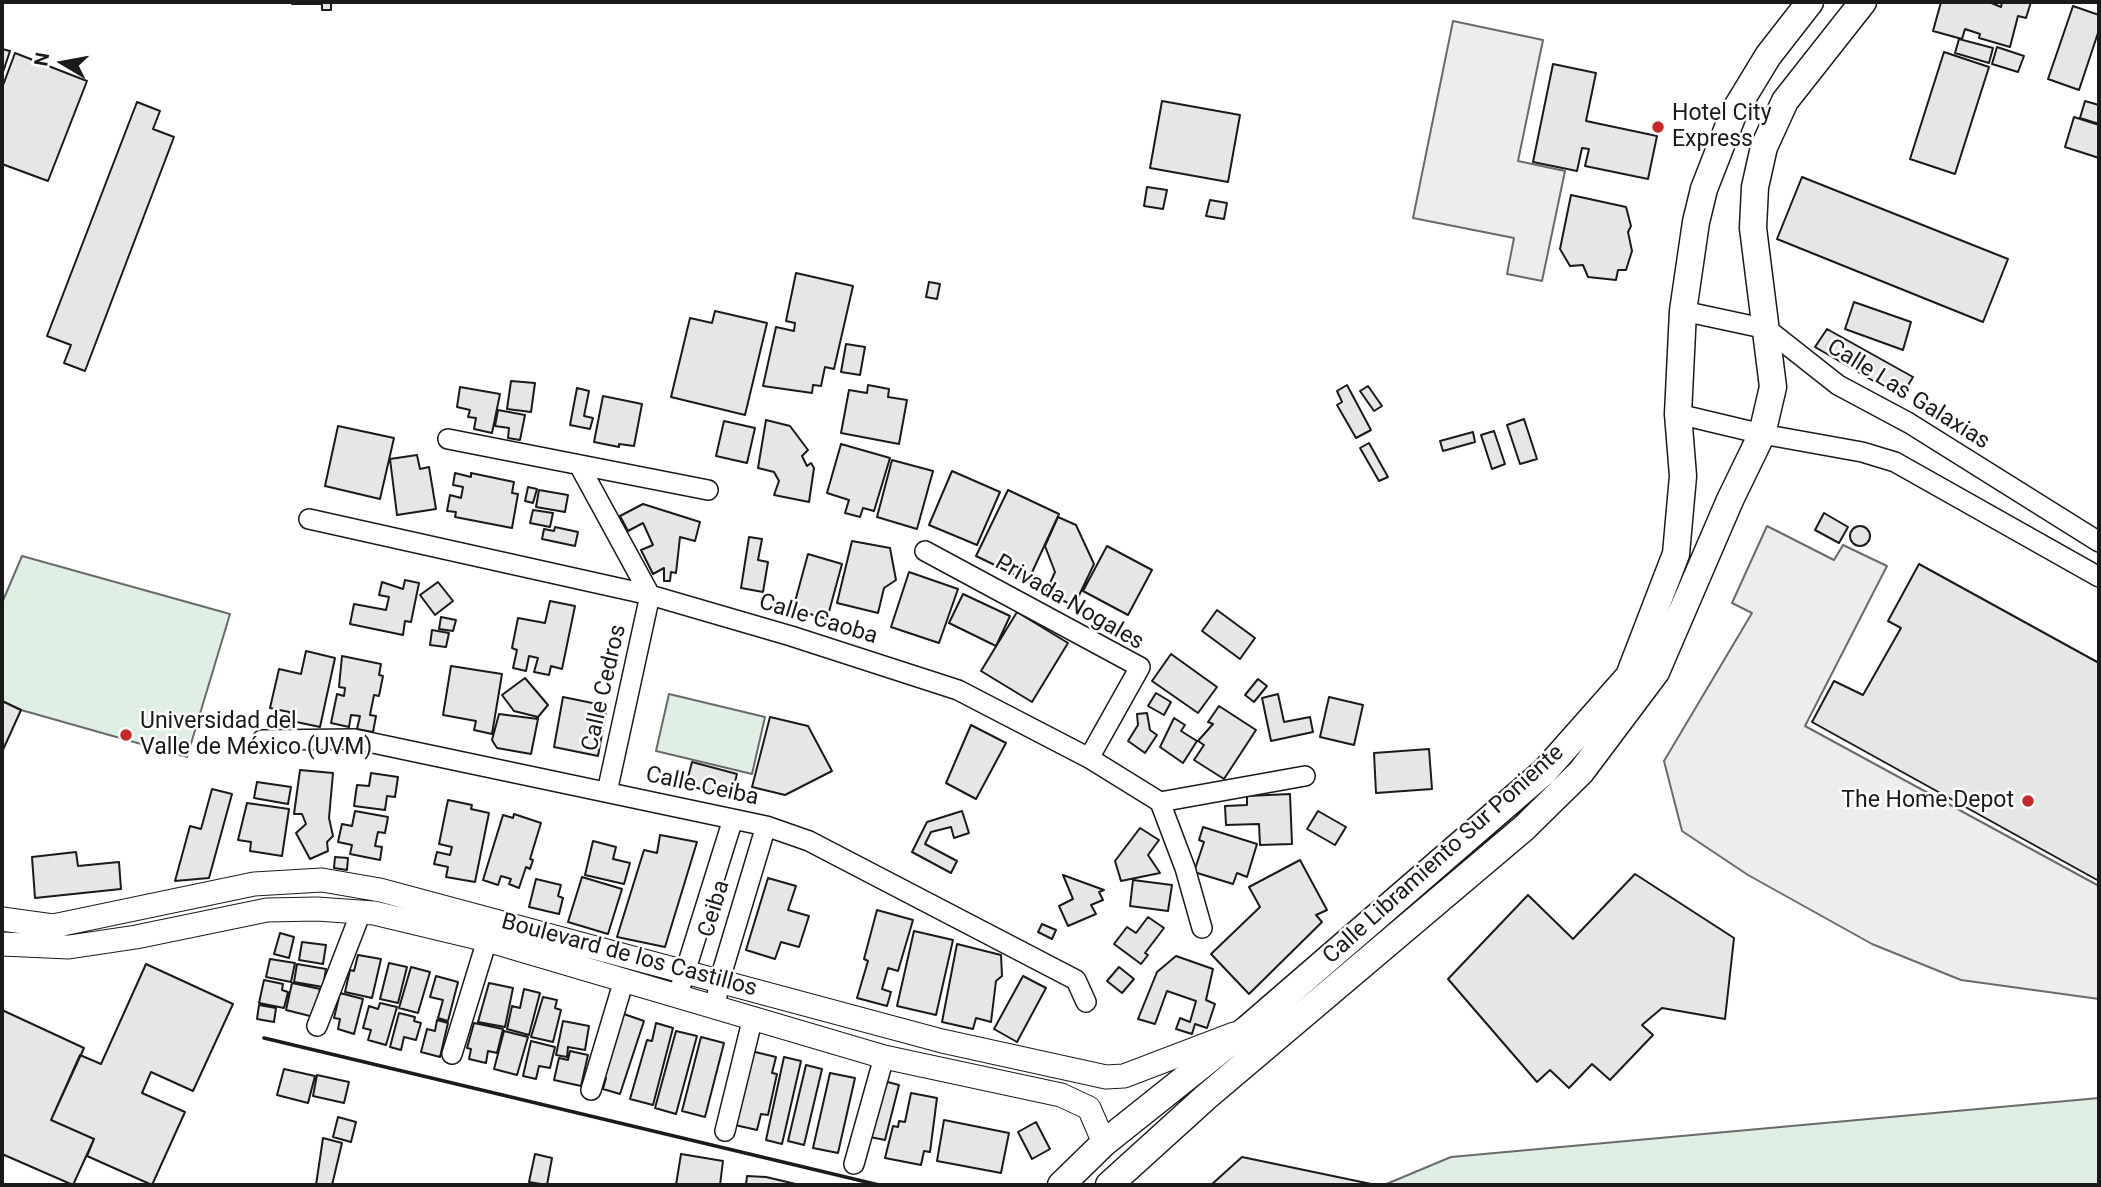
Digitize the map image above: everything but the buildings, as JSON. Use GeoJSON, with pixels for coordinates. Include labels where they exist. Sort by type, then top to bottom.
{"type":"FeatureCollection","features":[{"type":"Feature","properties":{"kind":"main road","name":"Calle Libramiento Sur Poniente"},"geometry":{"type":"LineString","coordinates":[[1061,1185],[1104,1143],[1247,1029],[1544,772],[1629,676],[1676,554],[1684,476],[1678,414],[1683,311],[1696,222],[1704,189],[1734,112],[1768,56],[1810,2]]}},
{"type":"Feature","properties":{"kind":"main road"},"geometry":{"type":"LineString","coordinates":[[1109,1185],[1206,1097],[1524,828],[1581,772],[1656,672],[1730,500],[1762,434],[1773,387],[1757,272],[1754,228],[1755,187],[1764,146],[1785,101],[1863,2]]}},
{"type":"Feature","properties":{"kind":"street","name":"Calle Las Galaxias"},"geometry":{"type":"LineString","coordinates":[[1683,311],[1767,329],[1838,386],[1909,423],[2099,542]]}},
{"type":"Feature","properties":{"kind":"street"},"geometry":{"type":"LineString","coordinates":[[1678,414],[1762,434],[1862,452],[1895,462],[2099,577]]}},
{"type":"Feature","properties":{"kind":"street"},"geometry":{"type":"LineString","coordinates":[[448,439],[708,490]]}},
{"type":"Feature","properties":{"kind":"street"},"geometry":{"type":"LineString","coordinates":[[579,465],[650,596]]}},
{"type":"Feature","properties":{"kind":"street","name":"Calle Caoba"},"geometry":{"type":"LineString","coordinates":[[309,519],[650,596],[791,636],[958,690],[1089,758],[1160,802]]}},
{"type":"Feature","properties":{"kind":"street","name":"Privada Nogales"},"geometry":{"type":"LineString","coordinates":[[925,551],[1140,667],[1089,758]]}},
{"type":"Feature","properties":{"kind":"street","name":"Calle Cedros"},"geometry":{"type":"LineString","coordinates":[[607,792],[650,596]]}},
{"type":"Feature","properties":{"kind":"street","name":"Calle Ceiba"},"geometry":{"type":"LineString","coordinates":[[262,740],[354,739],[766,826],[809,841],[1076,980],[1086,1002]]}},
{"type":"Feature","properties":{"kind":"street"},"geometry":{"type":"LineString","coordinates":[[1202,928],[1185,868],[1160,802],[1304,776]]}},
{"type":"Feature","properties":{"kind":"street"},"geometry":{"type":"LineString","coordinates":[[678,997],[733,819]]}},
{"type":"Feature","properties":{"kind":"street","name":"Ceiba"},"geometry":{"type":"LineString","coordinates":[[715,1007],[720,979],[766,826]]}},
{"type":"Feature","properties":{"kind":"street","name":"Boulevard de los Castillos"},"geometry":{"type":"LineString","coordinates":[[2,919],[53,926],[254,884],[322,880],[408,898],[720,979],[942,1041],[1106,1077],[1124,1076],[1247,1029]]}},
{"type":"Feature","properties":{"kind":"street"},"geometry":{"type":"LineString","coordinates":[[404,921],[408,898]]}},
{"type":"Feature","properties":{"kind":"street","name":"Boulevard de los Castillos"},"geometry":{"type":"LineString","coordinates":[[2,944],[69,947],[136,937],[267,910],[361,912],[487,940],[884,1057],[1081,1102],[1096,1119],[1104,1143]]}},
{"type":"Feature","properties":{"kind":"street"},"geometry":{"type":"LineString","coordinates":[[317,1026],[361,912]]}},
{"type":"Feature","properties":{"kind":"street"},"geometry":{"type":"LineString","coordinates":[[452,1054],[487,940]]}},
{"type":"Feature","properties":{"kind":"street"},"geometry":{"type":"LineString","coordinates":[[591,1090],[624,980]]}},
{"type":"Feature","properties":{"kind":"street"},"geometry":{"type":"LineString","coordinates":[[725,1130],[753,1017]]}},
{"type":"Feature","properties":{"kind":"street"},"geometry":{"type":"LineString","coordinates":[[855,1164],[884,1057]]}},
{"type":"Feature","properties":{"kind":"green space"},"geometry":{"type":"Polygon","coordinates":[[[22,556],[230,614],[187,757],[21,710],[2,701],[2,603],[22,556]]]}},
{"type":"Feature","properties":{"kind":"green space"},"geometry":{"type":"Polygon","coordinates":[[[669,694],[765,717],[752,774],[656,751],[669,694]]]}},
{"type":"Feature","properties":{"kind":"green space"},"geometry":{"type":"Polygon","coordinates":[[[2099,1098],[2099,1185],[1384,1185],[1451,1157],[2099,1098]]]}},
{"type":"Feature","properties":{"kind":"shaded area"},"geometry":{"type":"Polygon","coordinates":[[[1453,21],[1543,40],[1518,161],[1565,171],[1542,281],[1507,274],[1514,238],[1413,218],[1453,21]]]}},
{"type":"Feature","properties":{"kind":"shaded area"},"geometry":{"type":"Polygon","coordinates":[[[1767,526],[1834,560],[1843,545],[1887,566],[1805,726],[2099,886],[2099,999],[1961,980],[1872,944],[1748,875],[1682,831],[1664,761],[1752,613],[1732,603],[1767,526]]]}},
{"type":"Feature","properties":{"kind":"wall"},"geometry":{"type":"LineString","coordinates":[[264,1038],[879,1185]]}},
{"type":"Feature","properties":{"kind":"place","name":"Hotel City Express"},"geometry":{"type":"Point","coordinates":[1658,127]}},
{"type":"Feature","properties":{"kind":"place","name":"Universidad del Valle de México (UVM)"},"geometry":{"type":"Point","coordinates":[126,735]}},
{"type":"Feature","properties":{"kind":"place","name":"The Home Depot"},"geometry":{"type":"Point","coordinates":[2028,801]}}]}
